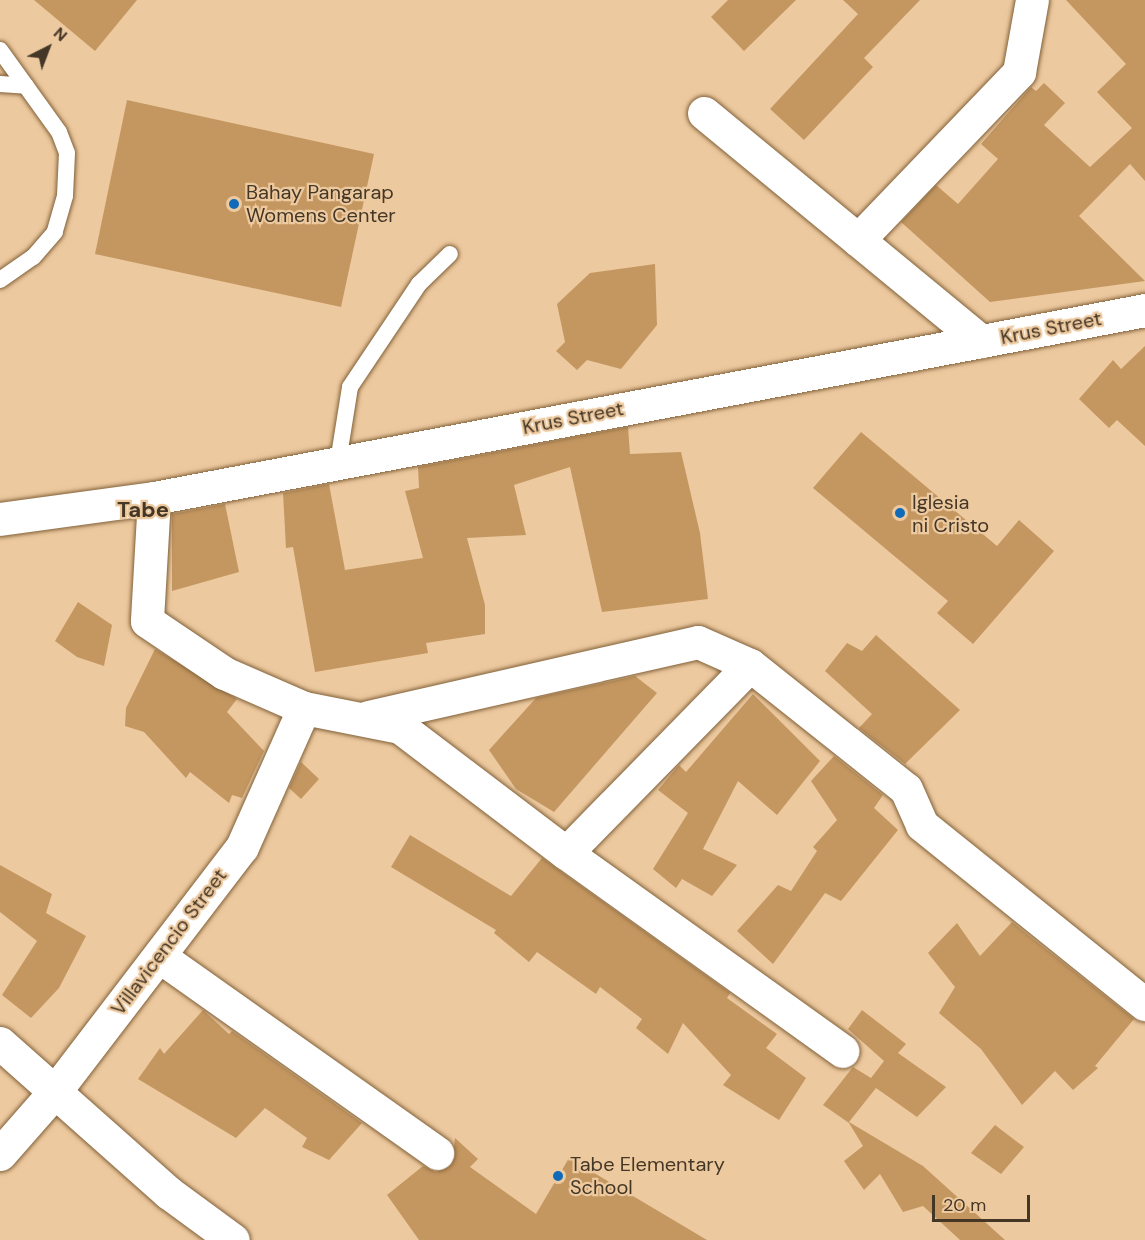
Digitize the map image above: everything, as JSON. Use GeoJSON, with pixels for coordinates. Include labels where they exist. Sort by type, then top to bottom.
{"type":"FeatureCollection","features":[{"type":"Feature","properties":{"kind":"street"},"geometry":{"type":"LineString","coordinates":[[858,240],[1019,72],[1032,0]]}},
{"type":"Feature","properties":{"kind":"street"},"geometry":{"type":"LineString","coordinates":[[704,113],[981,341]]}},
{"type":"Feature","properties":{"kind":"street","name":"Krus Street"},"geometry":{"type":"LineString","coordinates":[[0,519],[154,498],[1145,310]]}},
{"type":"Feature","properties":{"kind":"street"},"geometry":{"type":"LineString","coordinates":[[154,498],[147,621],[224,673],[304,708],[400,727],[566,854],[843,1051]]}},
{"type":"Feature","properties":{"kind":"street"},"geometry":{"type":"LineString","coordinates":[[360,719],[698,642],[750,665],[906,789],[922,825],[1145,1004]]}},
{"type":"Feature","properties":{"kind":"street"},"geometry":{"type":"LineString","coordinates":[[566,854],[750,665]]}},
{"type":"Feature","properties":{"kind":"street","name":"Villavicencio Street"},"geometry":{"type":"LineString","coordinates":[[0,1154],[53,1094],[242,846],[304,708]]}},
{"type":"Feature","properties":{"kind":"street"},"geometry":{"type":"LineString","coordinates":[[159,956],[437,1153]]}},
{"type":"Feature","properties":{"kind":"street"},"geometry":{"type":"LineString","coordinates":[[0,1043],[53,1094],[169,1193],[233,1240]]}},
{"type":"Feature","properties":{"kind":"lane"},"geometry":{"type":"LineString","coordinates":[[0,50],[59,132],[67,153],[65,196],[55,231],[33,256],[0,280]]}},
{"type":"Feature","properties":{"kind":"lane"},"geometry":{"type":"LineString","coordinates":[[0,84],[26,86]]}},
{"type":"Feature","properties":{"kind":"lane"},"geometry":{"type":"LineString","coordinates":[[338,462],[350,387],[419,284],[450,254]]}},
{"type":"Feature","properties":{"kind":"building"},"geometry":{"type":"Polygon","coordinates":[[[34,0],[137,0],[95,51],[34,0]]]}},
{"type":"Feature","properties":{"kind":"building"},"geometry":{"type":"Polygon","coordinates":[[[728,0],[796,0],[744,51],[711,17],[728,0]]]}},
{"type":"Feature","properties":{"kind":"building"},"geometry":{"type":"Polygon","coordinates":[[[843,0],[920,0],[864,58],[873,67],[804,140],[770,109],[858,14],[843,0]]]}},
{"type":"Feature","properties":{"kind":"building"},"geometry":{"type":"Polygon","coordinates":[[[1066,0],[1145,0],[1145,181],[1130,164],[1079,216],[1145,281],[990,302],[901,222],[936,185],[958,204],[998,159],[981,144],[1031,87],[1036,91],[1044,83],[1065,103],[1044,125],[1090,167],[1132,128],[1097,92],[1126,64],[1066,0]]]}},
{"type":"Feature","properties":{"kind":"building","name":"Bahay Pangarap Womens Center"},"geometry":{"type":"Polygon","coordinates":[[[127,100],[374,154],[341,307],[95,254],[127,100]]]}},
{"type":"Feature","properties":{"kind":"building"},"geometry":{"type":"Polygon","coordinates":[[[655,264],[657,325],[621,369],[587,360],[577,370],[556,351],[565,342],[557,304],[590,273],[655,264]]]}},
{"type":"Feature","properties":{"kind":"building"},"geometry":{"type":"Polygon","coordinates":[[[1145,346],[1145,446],[1117,420],[1109,428],[1079,399],[1113,360],[1121,369],[1145,346]]]}},
{"type":"Feature","properties":{"kind":"building"},"geometry":{"type":"Polygon","coordinates":[[[628,427],[630,454],[681,452],[700,533],[708,599],[602,612],[570,467],[514,485],[526,535],[467,538],[485,605],[485,634],[426,643],[428,653],[315,672],[293,547],[286,548],[283,493],[329,484],[345,570],[423,558],[405,491],[419,488],[418,467],[628,427]]]}},
{"type":"Feature","properties":{"kind":"building","name":"Iglesia ni Cristo"},"geometry":{"type":"Polygon","coordinates":[[[861,432],[997,546],[1019,520],[1054,551],[973,644],[937,613],[948,601],[813,488],[861,432]]]}},
{"type":"Feature","properties":{"kind":"building"},"geometry":{"type":"Polygon","coordinates":[[[225,504],[239,572],[172,591],[172,514],[225,504]]]}},
{"type":"Feature","properties":{"kind":"building"},"geometry":{"type":"Polygon","coordinates":[[[78,602],[112,625],[104,666],[77,657],[55,641],[78,602]]]}},
{"type":"Feature","properties":{"kind":"building"},"geometry":{"type":"Polygon","coordinates":[[[876,635],[960,710],[905,764],[859,728],[872,714],[825,671],[847,643],[862,651],[876,635]]]}},
{"type":"Feature","properties":{"kind":"building"},"geometry":{"type":"Polygon","coordinates":[[[155,649],[237,699],[227,712],[264,751],[242,798],[232,795],[229,803],[190,772],[186,778],[144,732],[125,726],[126,708],[155,649]]]}},
{"type":"Feature","properties":{"kind":"building"},"geometry":{"type":"Polygon","coordinates":[[[635,676],[657,693],[554,812],[516,789],[489,750],[536,698],[635,676]]]}},
{"type":"Feature","properties":{"kind":"building"},"geometry":{"type":"Polygon","coordinates":[[[753,694],[820,761],[777,815],[738,781],[703,849],[737,865],[712,896],[682,879],[676,888],[653,869],[688,813],[658,790],[679,765],[686,772],[753,694]]]}},
{"type":"Feature","properties":{"kind":"building"},"geometry":{"type":"Polygon","coordinates":[[[834,756],[883,795],[874,808],[898,830],[841,901],[825,893],[773,964],[737,931],[778,885],[791,891],[817,851],[813,847],[837,820],[811,781],[834,756]]]}},
{"type":"Feature","properties":{"kind":"building"},"geometry":{"type":"Polygon","coordinates":[[[301,762],[319,779],[301,799],[289,788],[301,762]]]}},
{"type":"Feature","properties":{"kind":"building"},"geometry":{"type":"Polygon","coordinates":[[[410,835],[511,896],[542,858],[730,993],[727,998],[777,1034],[766,1048],[806,1078],[779,1120],[723,1085],[731,1075],[683,1023],[668,1054],[636,1028],[642,1019],[600,987],[596,994],[537,952],[529,962],[494,933],[496,930],[391,867],[410,835]]]}},
{"type":"Feature","properties":{"kind":"building"},"geometry":{"type":"Polygon","coordinates":[[[0,865],[52,894],[46,913],[86,936],[59,988],[31,1018],[2,995],[37,941],[0,912],[0,865]]]}},
{"type":"Feature","properties":{"kind":"building"},"geometry":{"type":"Polygon","coordinates":[[[1012,922],[1134,1019],[1095,1066],[1098,1068],[1073,1090],[1055,1071],[1022,1105],[981,1049],[939,1013],[955,987],[928,953],[957,923],[980,956],[1012,922]]]}},
{"type":"Feature","properties":{"kind":"building"},"geometry":{"type":"Polygon","coordinates":[[[203,1010],[229,1034],[232,1031],[362,1123],[329,1160],[302,1147],[307,1138],[265,1108],[236,1138],[138,1079],[160,1048],[164,1054],[203,1010]]]}},
{"type":"Feature","properties":{"kind":"building"},"geometry":{"type":"Polygon","coordinates":[[[862,1010],[906,1044],[898,1053],[946,1087],[917,1117],[876,1088],[849,1122],[923,1166],[1005,1240],[960,1240],[923,1206],[903,1212],[880,1174],[864,1190],[844,1161],[863,1146],[849,1123],[823,1105],[853,1067],[871,1078],[884,1061],[848,1029],[862,1010]]]}},
{"type":"Feature","properties":{"kind":"building"},"geometry":{"type":"Polygon","coordinates":[[[995,1125],[1024,1147],[1001,1174],[971,1153],[995,1125]]]}},
{"type":"Feature","properties":{"kind":"building","name":"Tabe Elementary School"},"geometry":{"type":"Polygon","coordinates":[[[455,1138],[478,1159],[470,1167],[536,1214],[569,1158],[707,1240],[419,1240],[387,1195],[423,1166],[436,1172],[452,1164],[455,1138]]]}},
{"type":"Feature","properties":{"kind":"place","name":"Bahay Pangarap Womens Center"},"geometry":{"type":"Point","coordinates":[234,204]}},
{"type":"Feature","properties":{"kind":"place","name":"Iglesia ni Cristo"},"geometry":{"type":"Point","coordinates":[900,513]}},
{"type":"Feature","properties":{"kind":"place","name":"Tabe Elementary School"},"geometry":{"type":"Point","coordinates":[558,1176]}},
{"type":"Feature","properties":{"kind":"district","name":"Tabe"},"geometry":{"type":"Point","coordinates":[143,510]}}]}
